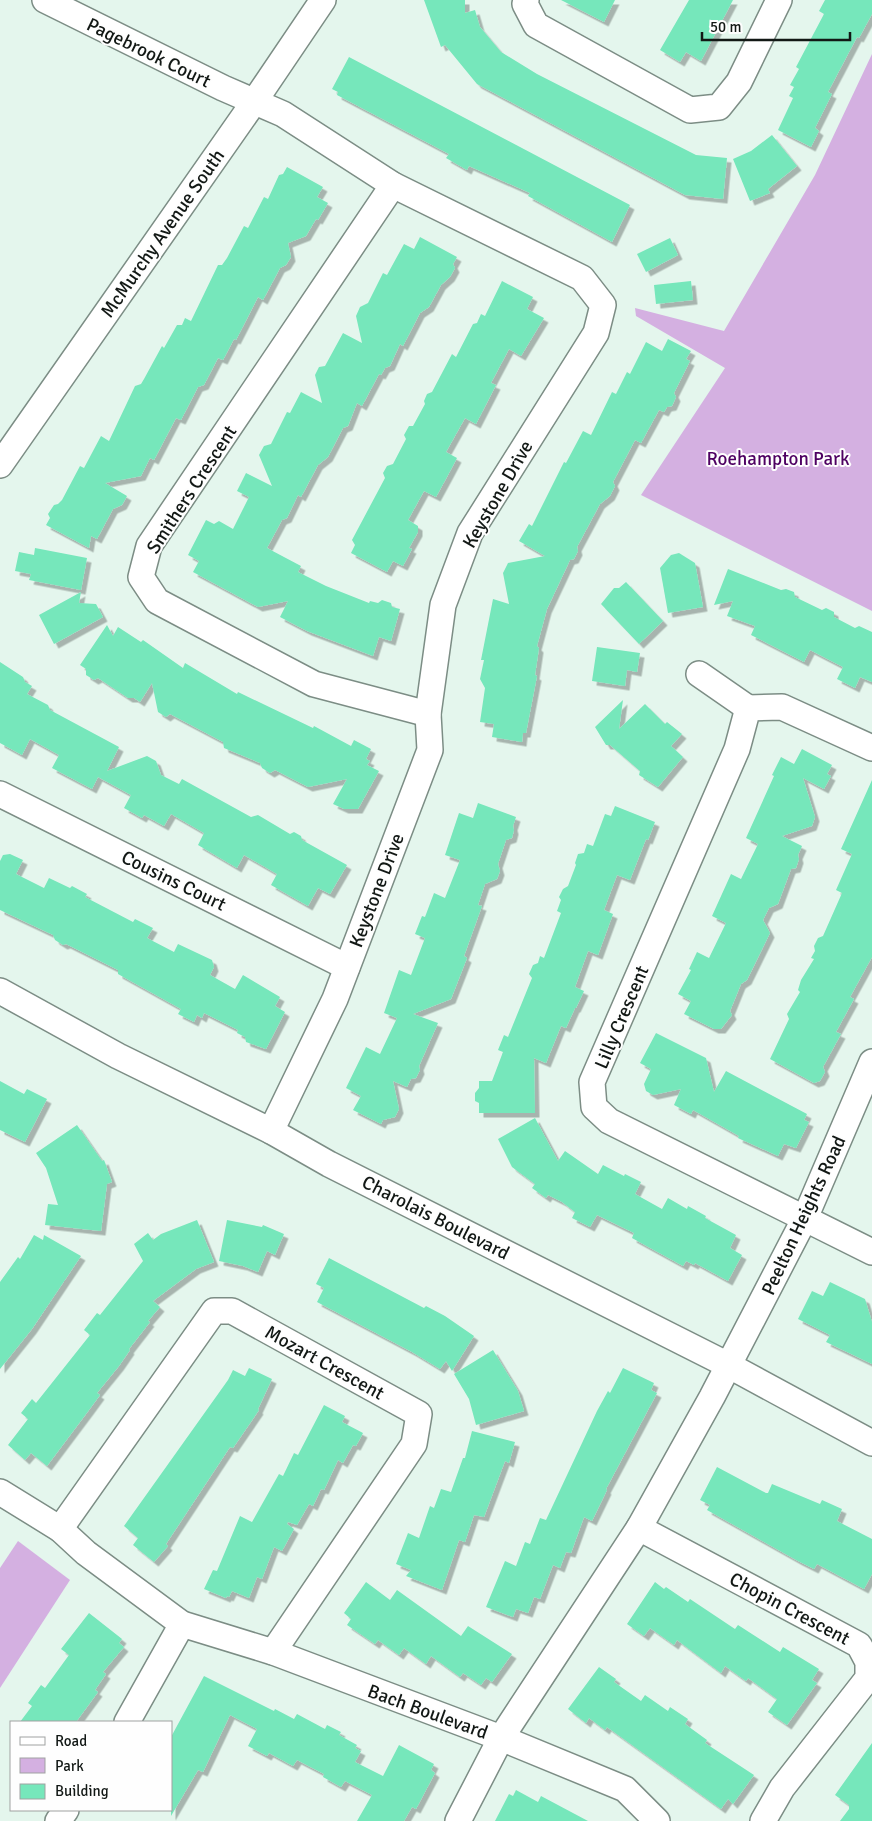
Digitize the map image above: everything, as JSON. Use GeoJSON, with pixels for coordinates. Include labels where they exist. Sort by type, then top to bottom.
{"type":"FeatureCollection","features":[{"type":"Feature","properties":{"kind":"street","name":"Pagebrook Court"},"geometry":{"type":"LineString","coordinates":[[45,0],[254,102]]}},
{"type":"Feature","properties":{"kind":"street","name":"McMurchy Avenue South"},"geometry":{"type":"LineString","coordinates":[[0,465],[254,102],[323,0]]}},
{"type":"Feature","properties":{"kind":"street"},"geometry":{"type":"LineString","coordinates":[[526,0],[525,4],[536,25],[690,110],[718,107],[739,82],[779,0]]}},
{"type":"Feature","properties":{"kind":"street","name":"Keystone Drive"},"geometry":{"type":"LineString","coordinates":[[254,102],[283,114],[393,185],[582,278],[603,305],[596,333],[470,534],[443,605],[428,714],[430,750],[335,999],[271,1131]]}},
{"type":"Feature","properties":{"kind":"street","name":"Smithers Crescent"},"geometry":{"type":"LineString","coordinates":[[393,185],[149,546],[141,577],[157,601],[314,684],[428,714]]}},
{"type":"Feature","properties":{"kind":"street"},"geometry":{"type":"LineString","coordinates":[[698,674],[748,708],[782,707],[872,748]]}},
{"type":"Feature","properties":{"kind":"street","name":"Lilly Crescent"},"geometry":{"type":"LineString","coordinates":[[748,708],[737,749],[592,1082],[594,1107],[609,1121],[872,1252]]}},
{"type":"Feature","properties":{"kind":"street","name":"Cousins Court"},"geometry":{"type":"LineString","coordinates":[[0,794],[347,967]]}},
{"type":"Feature","properties":{"kind":"street","name":"Charolais Boulevard"},"geometry":{"type":"LineString","coordinates":[[0,991],[118,1056],[271,1131],[329,1164],[728,1365],[872,1443]]}},
{"type":"Feature","properties":{"kind":"street","name":"Peelton Heights Road"},"geometry":{"type":"LineString","coordinates":[[728,1365],[805,1218],[872,1062]]}},
{"type":"Feature","properties":{"kind":"street","name":"Mozart Crescent"},"geometry":{"type":"LineString","coordinates":[[60,1529],[214,1311],[232,1310],[420,1414],[414,1444],[273,1652]]}},
{"type":"Feature","properties":{"kind":"street","name":"Bach Boulevard"},"geometry":{"type":"LineString","coordinates":[[0,1492],[60,1529],[86,1553],[182,1624],[273,1652],[502,1738],[639,1528],[728,1365]]}},
{"type":"Feature","properties":{"kind":"street","name":"Chopin Crescent"},"geometry":{"type":"LineString","coordinates":[[639,1528],[859,1645],[868,1662],[868,1678],[782,1788],[763,1821]]}},
{"type":"Feature","properties":{"kind":"street"},"geometry":{"type":"LineString","coordinates":[[128,1721],[182,1624]]}},
{"type":"Feature","properties":{"kind":"street"},"geometry":{"type":"LineString","coordinates":[[458,1821],[502,1738],[626,1789],[657,1821]]}},
{"type":"Feature","properties":{"kind":"green space","name":"Roehampton Park"},"geometry":{"type":"Polygon","coordinates":[[[872,54],[872,611],[641,495],[725,368],[636,316],[635,308],[724,331],[815,175],[872,54]]]}},
{"type":"Feature","properties":{"kind":"green space"},"geometry":{"type":"Polygon","coordinates":[[[18,1541],[70,1580],[0,1688],[0,1568],[18,1541]]]}},
{"type":"Feature","properties":{"kind":"building"},"geometry":{"type":"Polygon","coordinates":[[[424,0],[465,0],[465,13],[475,10],[480,27],[501,52],[537,74],[696,155],[727,158],[723,199],[685,195],[477,84],[445,45],[441,47],[424,0]]]}},
{"type":"Feature","properties":{"kind":"building"},"geometry":{"type":"Polygon","coordinates":[[[561,0],[615,0],[604,22],[561,0]]]}},
{"type":"Feature","properties":{"kind":"building"},"geometry":{"type":"Polygon","coordinates":[[[689,0],[733,0],[701,61],[686,52],[680,62],[660,50],[689,0]]]}},
{"type":"Feature","properties":{"kind":"building"},"geometry":{"type":"Polygon","coordinates":[[[825,0],[872,0],[872,14],[859,38],[857,37],[828,92],[832,94],[815,128],[819,131],[811,147],[778,130],[793,98],[789,96],[794,87],[790,85],[799,69],[796,67],[824,14],[819,11],[825,0]]]}},
{"type":"Feature","properties":{"kind":"building"},"geometry":{"type":"Polygon","coordinates":[[[349,57],[630,205],[612,242],[528,196],[530,193],[469,166],[467,170],[446,158],[449,154],[337,95],[338,92],[332,89],[349,57]]]}},
{"type":"Feature","properties":{"kind":"building"},"geometry":{"type":"Polygon","coordinates":[[[772,135],[797,166],[768,189],[770,193],[750,201],[733,159],[751,151],[772,135]]]}},
{"type":"Feature","properties":{"kind":"building"},"geometry":{"type":"Polygon","coordinates":[[[287,167],[323,187],[317,197],[328,203],[318,220],[316,219],[306,236],[288,243],[291,257],[286,265],[280,268],[263,300],[258,297],[236,340],[234,339],[223,360],[218,358],[204,385],[198,387],[181,420],[176,418],[154,460],[150,458],[141,476],[105,483],[127,496],[122,505],[113,509],[97,539],[91,536],[89,548],[46,525],[50,518],[48,514],[54,505],[62,500],[80,466],[84,468],[101,436],[109,441],[135,386],[141,384],[162,346],[164,348],[177,325],[182,325],[185,318],[191,321],[218,265],[222,265],[227,258],[244,226],[248,228],[264,197],[268,199],[279,175],[283,174],[287,167]]]}},
{"type":"Feature","properties":{"kind":"building"},"geometry":{"type":"Polygon","coordinates":[[[420,237],[457,257],[453,264],[455,268],[450,277],[441,285],[429,307],[420,313],[403,346],[400,344],[390,366],[385,368],[381,375],[379,374],[362,406],[357,403],[348,426],[343,428],[328,457],[318,465],[301,497],[298,495],[287,518],[282,520],[267,548],[301,566],[298,572],[326,586],[369,603],[370,601],[378,603],[382,600],[391,603],[392,607],[400,609],[391,641],[379,637],[373,656],[307,631],[280,617],[288,601],[258,607],[193,572],[199,561],[188,555],[206,520],[214,524],[219,521],[233,529],[249,497],[237,491],[246,473],[272,486],[259,455],[264,446],[271,444],[287,412],[290,413],[301,392],[322,403],[315,375],[319,367],[325,366],[343,333],[362,343],[356,316],[360,307],[368,303],[383,273],[387,275],[404,244],[414,249],[420,237]]]}},
{"type":"Feature","properties":{"kind":"building"},"geometry":{"type":"Polygon","coordinates":[[[670,238],[678,255],[646,272],[637,254],[670,238]]]}},
{"type":"Feature","properties":{"kind":"building"},"geometry":{"type":"Polygon","coordinates":[[[502,281],[533,297],[527,309],[544,318],[521,356],[509,349],[491,383],[496,385],[476,424],[465,418],[446,452],[457,458],[436,497],[424,491],[408,520],[418,526],[418,532],[409,548],[412,549],[403,566],[393,561],[387,572],[351,553],[355,545],[352,540],[385,478],[383,473],[387,466],[393,464],[406,439],[404,435],[409,426],[413,426],[425,404],[424,401],[427,394],[432,392],[452,354],[456,357],[473,324],[477,323],[481,314],[485,316],[502,281]]]}},
{"type":"Feature","properties":{"kind":"building"},"geometry":{"type":"Polygon","coordinates":[[[691,281],[693,300],[656,304],[654,285],[691,281]]]}},
{"type":"Feature","properties":{"kind":"building"},"geometry":{"type":"Polygon","coordinates":[[[668,339],[691,351],[686,359],[690,361],[674,393],[676,397],[672,406],[667,407],[664,412],[659,410],[641,443],[635,440],[613,482],[615,486],[610,496],[600,504],[577,547],[578,551],[574,559],[570,560],[547,609],[537,646],[539,648],[535,675],[537,676],[526,733],[523,733],[522,742],[492,737],[494,724],[480,722],[485,688],[480,679],[484,660],[481,660],[493,599],[509,604],[503,573],[508,563],[545,556],[519,541],[529,524],[532,526],[564,462],[566,463],[583,431],[591,435],[612,392],[616,394],[627,372],[630,374],[646,342],[662,351],[668,339]]]}},
{"type":"Feature","properties":{"kind":"building"},"geometry":{"type":"Polygon","coordinates":[[[35,548],[87,558],[81,590],[29,580],[31,574],[15,571],[19,552],[34,555],[35,548]]]}},
{"type":"Feature","properties":{"kind":"building"},"geometry":{"type":"Polygon","coordinates":[[[679,553],[695,563],[703,607],[668,613],[660,568],[671,555],[679,553]]]}},
{"type":"Feature","properties":{"kind":"building"},"geometry":{"type":"Polygon","coordinates":[[[728,569],[781,590],[786,589],[794,592],[795,597],[822,610],[826,608],[834,612],[834,617],[855,628],[859,626],[872,632],[872,682],[860,677],[855,688],[837,679],[843,667],[810,650],[804,662],[751,635],[755,626],[727,616],[733,601],[714,605],[728,569]]]}},
{"type":"Feature","properties":{"kind":"building"},"geometry":{"type":"Polygon","coordinates":[[[626,582],[663,621],[639,644],[601,604],[614,588],[619,588],[626,582]]]}},
{"type":"Feature","properties":{"kind":"building"},"geometry":{"type":"Polygon","coordinates":[[[81,592],[79,603],[96,604],[103,617],[54,644],[39,615],[81,592]]]}},
{"type":"Feature","properties":{"kind":"building"},"geometry":{"type":"Polygon","coordinates":[[[107,625],[113,636],[118,627],[141,642],[143,640],[183,668],[185,663],[237,694],[238,692],[313,728],[314,726],[351,746],[354,740],[371,749],[366,759],[370,761],[367,765],[379,771],[358,809],[344,809],[333,804],[347,779],[308,787],[275,770],[270,773],[262,768],[260,763],[224,748],[223,742],[170,714],[166,717],[158,712],[152,683],[140,702],[134,698],[128,698],[98,678],[94,680],[86,675],[86,669],[80,665],[107,625]]]}},
{"type":"Feature","properties":{"kind":"building"},"geometry":{"type":"Polygon","coordinates":[[[597,647],[640,653],[637,672],[627,670],[625,686],[592,681],[597,647]]]}},
{"type":"Feature","properties":{"kind":"building"},"geometry":{"type":"Polygon","coordinates":[[[0,662],[23,677],[25,682],[32,686],[27,694],[48,705],[50,710],[119,747],[107,771],[147,756],[156,761],[161,775],[179,784],[182,779],[251,817],[258,815],[290,834],[294,832],[301,836],[302,840],[347,865],[330,894],[318,888],[308,906],[271,885],[277,874],[244,855],[237,868],[198,845],[204,833],[171,814],[164,826],[144,815],[142,818],[124,808],[131,795],[98,777],[92,789],[52,768],[59,755],[30,739],[22,755],[0,743],[0,662]]]}},
{"type":"Feature","properties":{"kind":"building"},"geometry":{"type":"Polygon","coordinates":[[[623,700],[619,729],[645,704],[665,724],[667,722],[682,734],[671,746],[683,757],[658,787],[639,775],[640,771],[610,745],[606,745],[595,727],[623,700]]]}},
{"type":"Feature","properties":{"kind":"building"},"geometry":{"type":"Polygon","coordinates":[[[802,749],[832,765],[827,774],[831,776],[824,789],[803,778],[815,817],[812,826],[782,836],[802,846],[796,868],[791,869],[778,904],[769,908],[763,920],[770,933],[747,980],[741,984],[730,1011],[732,1015],[721,1029],[714,1029],[684,1014],[691,1001],[678,994],[691,970],[689,969],[697,952],[709,958],[726,923],[712,916],[731,874],[741,879],[758,844],[746,838],[781,757],[794,764],[802,749]]]}},
{"type":"Feature","properties":{"kind":"building"},"geometry":{"type":"Polygon","coordinates":[[[872,780],[872,957],[850,997],[854,999],[836,1032],[841,1034],[823,1067],[825,1072],[820,1081],[814,1083],[770,1059],[789,1019],[787,1014],[800,992],[798,990],[801,980],[814,959],[811,958],[815,951],[814,946],[818,938],[823,936],[842,893],[836,890],[852,854],[841,849],[872,780]]]}},
{"type":"Feature","properties":{"kind":"building"},"geometry":{"type":"Polygon","coordinates":[[[478,803],[516,817],[512,838],[506,840],[498,864],[500,871],[497,879],[485,884],[478,905],[482,906],[464,956],[467,958],[451,999],[413,1014],[438,1023],[419,1066],[420,1070],[416,1078],[411,1079],[407,1087],[393,1081],[399,1109],[395,1117],[383,1120],[381,1124],[353,1110],[361,1096],[346,1088],[366,1047],[380,1054],[397,1018],[384,1013],[399,970],[411,975],[425,938],[415,934],[422,916],[425,917],[434,893],[445,898],[460,860],[445,855],[459,813],[473,818],[478,803]]]}},
{"type":"Feature","properties":{"kind":"building"},"geometry":{"type":"Polygon","coordinates":[[[615,806],[655,822],[648,840],[646,839],[630,880],[617,875],[604,910],[613,914],[598,955],[588,951],[575,987],[584,991],[566,1028],[561,1026],[546,1063],[534,1058],[535,1113],[479,1113],[479,1103],[475,1101],[475,1093],[479,1088],[479,1081],[492,1081],[503,1052],[498,1050],[504,1035],[508,1037],[532,978],[529,974],[533,965],[538,963],[540,956],[544,958],[561,913],[557,911],[561,900],[559,897],[563,889],[568,886],[578,854],[584,853],[587,844],[593,846],[605,814],[611,816],[615,806]]]}},
{"type":"Feature","properties":{"kind":"building"},"geometry":{"type":"Polygon","coordinates":[[[10,854],[23,860],[16,874],[44,888],[49,878],[70,888],[72,886],[87,894],[85,897],[133,922],[135,919],[153,928],[147,938],[174,952],[178,944],[212,960],[214,967],[210,975],[235,989],[243,975],[280,997],[275,1006],[285,1012],[266,1049],[246,1042],[245,1037],[237,1033],[238,1030],[204,1013],[202,1018],[197,1015],[194,1022],[178,1014],[181,1009],[118,974],[118,970],[66,944],[63,945],[55,940],[53,935],[0,910],[0,861],[3,855],[10,854]]]}},
{"type":"Feature","properties":{"kind":"building"},"geometry":{"type":"Polygon","coordinates":[[[656,1033],[706,1058],[714,1092],[726,1071],[807,1114],[804,1120],[809,1122],[796,1148],[784,1144],[778,1156],[738,1138],[739,1136],[693,1110],[691,1114],[674,1105],[681,1089],[653,1095],[646,1091],[644,1084],[651,1069],[640,1063],[656,1033]]]}},
{"type":"Feature","properties":{"kind":"building"},"geometry":{"type":"Polygon","coordinates":[[[0,1081],[24,1094],[27,1089],[47,1099],[25,1142],[0,1130],[0,1081]]]}},
{"type":"Feature","properties":{"kind":"building"},"geometry":{"type":"Polygon","coordinates":[[[535,1118],[558,1161],[565,1151],[598,1174],[603,1165],[624,1176],[625,1174],[641,1182],[635,1194],[662,1209],[668,1198],[687,1209],[688,1206],[736,1235],[730,1248],[742,1255],[728,1281],[695,1263],[694,1265],[686,1261],[683,1266],[632,1238],[634,1233],[597,1215],[590,1227],[572,1218],[575,1212],[562,1202],[548,1195],[546,1198],[532,1188],[535,1184],[512,1167],[498,1139],[535,1118]]]}},
{"type":"Feature","properties":{"kind":"building"},"geometry":{"type":"Polygon","coordinates":[[[77,1125],[102,1161],[104,1160],[112,1182],[107,1184],[101,1231],[45,1225],[48,1204],[58,1205],[46,1168],[36,1153],[77,1125]]]}},
{"type":"Feature","properties":{"kind":"building"},"geometry":{"type":"Polygon","coordinates":[[[197,1220],[214,1262],[196,1269],[153,1301],[160,1307],[148,1321],[150,1322],[129,1349],[119,1366],[97,1393],[100,1395],[47,1466],[31,1453],[25,1460],[8,1445],[28,1419],[21,1413],[32,1399],[36,1403],[90,1335],[84,1330],[97,1313],[100,1315],[143,1261],[134,1244],[148,1233],[153,1240],[161,1234],[197,1220]]]}},
{"type":"Feature","properties":{"kind":"building"},"geometry":{"type":"Polygon","coordinates":[[[227,1220],[262,1227],[263,1225],[284,1234],[275,1255],[267,1251],[258,1272],[243,1266],[219,1261],[227,1220]]]}},
{"type":"Feature","properties":{"kind":"building"},"geometry":{"type":"Polygon","coordinates":[[[34,1235],[43,1240],[44,1235],[81,1256],[32,1329],[0,1369],[0,1282],[18,1257],[20,1259],[34,1235]]]}},
{"type":"Feature","properties":{"kind":"building"},"geometry":{"type":"Polygon","coordinates":[[[329,1258],[424,1308],[426,1306],[445,1316],[474,1336],[452,1371],[446,1361],[440,1369],[412,1352],[317,1302],[324,1288],[316,1284],[329,1258]]]}},
{"type":"Feature","properties":{"kind":"building"},"geometry":{"type":"Polygon","coordinates":[[[830,1282],[865,1299],[872,1322],[872,1364],[826,1342],[830,1335],[798,1319],[812,1291],[823,1296],[830,1282]]]}},
{"type":"Feature","properties":{"kind":"building"},"geometry":{"type":"Polygon","coordinates":[[[493,1350],[518,1391],[524,1411],[476,1425],[469,1399],[454,1374],[493,1350]]]}},
{"type":"Feature","properties":{"kind":"building"},"geometry":{"type":"Polygon","coordinates":[[[249,1368],[272,1379],[259,1410],[233,1448],[230,1447],[166,1544],[168,1546],[154,1562],[133,1545],[138,1538],[124,1526],[228,1380],[233,1370],[245,1376],[249,1368]]]}},
{"type":"Feature","properties":{"kind":"building"},"geometry":{"type":"Polygon","coordinates":[[[623,1368],[654,1383],[651,1390],[657,1393],[606,1489],[592,1521],[584,1517],[571,1553],[566,1552],[560,1568],[553,1565],[540,1599],[534,1597],[528,1613],[516,1609],[513,1617],[486,1607],[505,1561],[516,1566],[525,1542],[530,1544],[540,1518],[546,1520],[597,1411],[608,1391],[610,1393],[623,1368]]]}},
{"type":"Feature","properties":{"kind":"building"},"geometry":{"type":"Polygon","coordinates":[[[324,1405],[345,1416],[342,1422],[363,1433],[356,1446],[353,1445],[343,1463],[338,1460],[324,1490],[321,1489],[313,1506],[309,1504],[297,1525],[288,1522],[287,1524],[294,1529],[282,1551],[274,1547],[262,1579],[257,1577],[249,1598],[232,1591],[229,1597],[227,1596],[226,1598],[204,1589],[213,1570],[217,1571],[240,1516],[252,1522],[279,1474],[283,1476],[294,1453],[298,1455],[324,1405]]]}},
{"type":"Feature","properties":{"kind":"building"},"geometry":{"type":"Polygon","coordinates":[[[472,1431],[515,1442],[509,1463],[505,1461],[484,1517],[474,1515],[465,1542],[459,1540],[442,1590],[406,1576],[411,1570],[396,1564],[408,1533],[419,1538],[430,1506],[434,1508],[441,1489],[451,1492],[463,1458],[465,1458],[472,1431]]]}},
{"type":"Feature","properties":{"kind":"building"},"geometry":{"type":"Polygon","coordinates":[[[717,1467],[766,1493],[768,1493],[772,1484],[820,1504],[822,1500],[842,1509],[837,1521],[872,1539],[872,1574],[864,1589],[817,1564],[814,1569],[798,1561],[707,1510],[710,1505],[700,1500],[717,1467]]]}},
{"type":"Feature","properties":{"kind":"building"},"geometry":{"type":"Polygon","coordinates":[[[366,1582],[390,1600],[397,1590],[461,1636],[468,1626],[512,1654],[492,1682],[486,1678],[481,1685],[463,1673],[460,1677],[431,1656],[426,1664],[404,1648],[399,1655],[378,1640],[375,1644],[347,1625],[351,1619],[344,1613],[366,1582]]]}},
{"type":"Feature","properties":{"kind":"building"},"geometry":{"type":"Polygon","coordinates":[[[655,1582],[688,1602],[690,1599],[735,1629],[738,1625],[780,1652],[783,1647],[819,1669],[812,1680],[817,1683],[787,1725],[768,1712],[777,1699],[748,1678],[746,1681],[725,1666],[721,1673],[677,1640],[674,1645],[650,1628],[644,1636],[627,1624],[655,1582]]]}},
{"type":"Feature","properties":{"kind":"building"},"geometry":{"type":"Polygon","coordinates":[[[89,1613],[122,1639],[119,1643],[124,1647],[103,1672],[106,1674],[95,1690],[98,1692],[77,1721],[21,1721],[32,1706],[28,1703],[41,1685],[45,1688],[69,1655],[61,1649],[89,1613]]]}},
{"type":"Feature","properties":{"kind":"building"},"geometry":{"type":"Polygon","coordinates":[[[599,1667],[616,1679],[614,1682],[641,1701],[645,1695],[668,1711],[670,1707],[688,1719],[685,1724],[707,1740],[705,1743],[754,1775],[733,1804],[728,1799],[721,1809],[607,1727],[605,1730],[589,1718],[586,1723],[568,1709],[599,1667]]]}},
{"type":"Feature","properties":{"kind":"building"},"geometry":{"type":"Polygon","coordinates":[[[204,1676],[274,1711],[275,1709],[294,1719],[297,1714],[325,1729],[327,1725],[341,1732],[339,1735],[357,1745],[355,1748],[361,1751],[355,1762],[383,1776],[399,1745],[434,1764],[431,1770],[435,1773],[416,1809],[412,1807],[404,1821],[357,1821],[372,1795],[345,1781],[341,1787],[323,1777],[324,1774],[297,1760],[293,1766],[269,1753],[267,1756],[248,1746],[257,1729],[230,1715],[203,1772],[198,1770],[171,1816],[172,1735],[204,1676]]]}},
{"type":"Feature","properties":{"kind":"building"},"geometry":{"type":"Polygon","coordinates":[[[872,1743],[872,1821],[840,1821],[849,1809],[849,1805],[835,1795],[872,1743]]]}},
{"type":"Feature","properties":{"kind":"building"},"geometry":{"type":"Polygon","coordinates":[[[516,1790],[538,1802],[541,1796],[588,1821],[495,1821],[509,1794],[513,1796],[516,1790]]]}}]}
